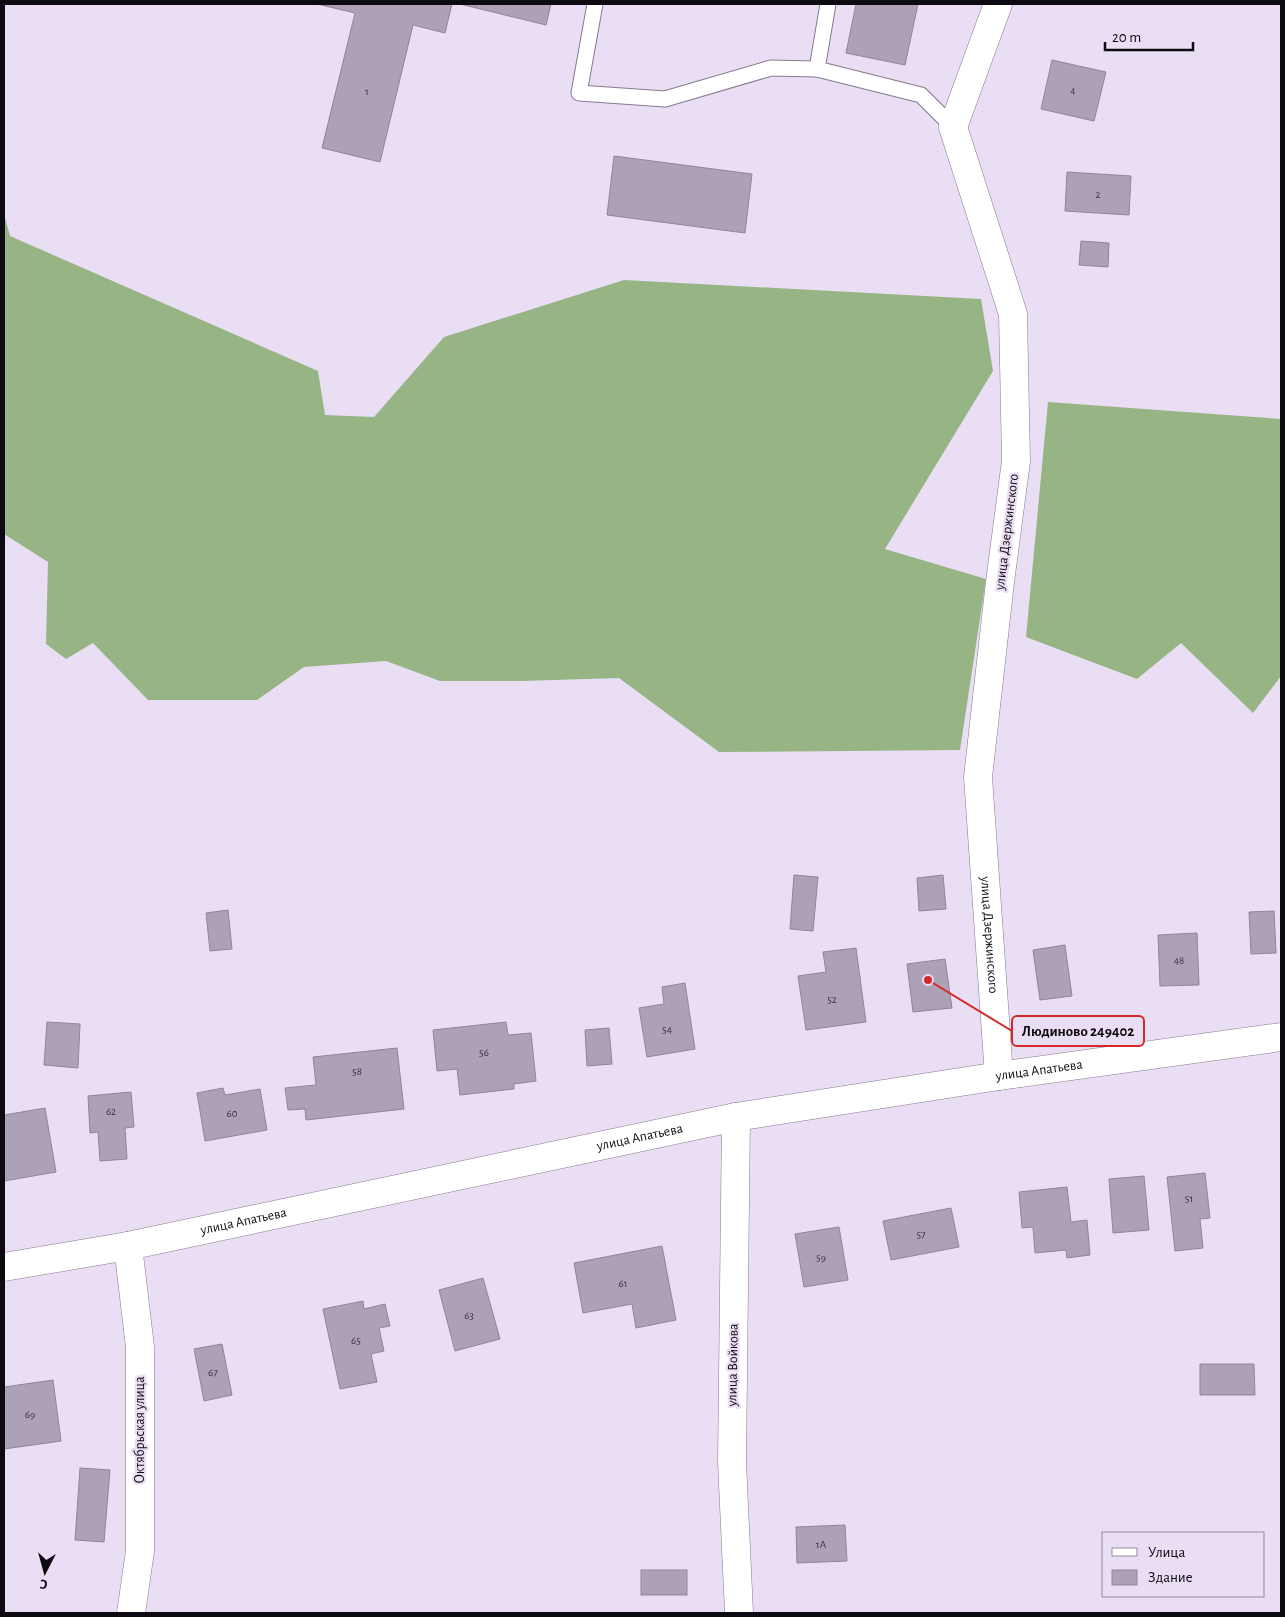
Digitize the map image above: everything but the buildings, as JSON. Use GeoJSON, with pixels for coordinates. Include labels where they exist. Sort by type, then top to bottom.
{"type":"FeatureCollection","features":[{"type":"Feature","properties":{"kind":"street"},"geometry":{"type":"LineString","coordinates":[[953,127],[998,4]]}},
{"type":"Feature","properties":{"kind":"street","name":"улица Дзержинского"},"geometry":{"type":"LineString","coordinates":[[953,127],[1013,314],[1016,461],[978,777],[998,1076]]}},
{"type":"Feature","properties":{"kind":"street","name":"улица Апатьева"},"geometry":{"type":"LineString","coordinates":[[4,1267],[128,1246],[736,1117],[998,1076],[1281,1038]]}},
{"type":"Feature","properties":{"kind":"street","name":"улица Войкова"},"geometry":{"type":"LineString","coordinates":[[736,1117],[732,1462],[739,1613]]}},
{"type":"Feature","properties":{"kind":"street","name":"Октябрьская улица"},"geometry":{"type":"LineString","coordinates":[[128,1246],[140,1347],[140,1551],[130,1613]]}},
{"type":"Feature","properties":{"kind":"lane"},"geometry":{"type":"LineString","coordinates":[[595,4],[579,93],[665,99],[771,68],[817,69],[921,95],[953,127]]}},
{"type":"Feature","properties":{"kind":"lane"},"geometry":{"type":"LineString","coordinates":[[817,69],[828,4]]}},
{"type":"Feature","properties":{"kind":"green space"},"geometry":{"type":"Polygon","coordinates":[[[4,214],[10,236],[318,371],[325,415],[374,417],[444,337],[624,280],[981,299],[993,371],[885,549],[986,579],[960,750],[719,752],[619,678],[440,681],[386,661],[304,667],[257,700],[148,700],[93,643],[66,659],[46,644],[48,562],[4,534],[4,214]]]}},
{"type":"Feature","properties":{"kind":"green space"},"geometry":{"type":"Polygon","coordinates":[[[1048,402],[1281,419],[1281,676],[1253,713],[1181,643],[1137,679],[1026,637],[1048,402]]]}},
{"type":"Feature","properties":{"kind":"place","name":"Людиново 249402"},"geometry":{"type":"Point","coordinates":[928,980]}}]}
